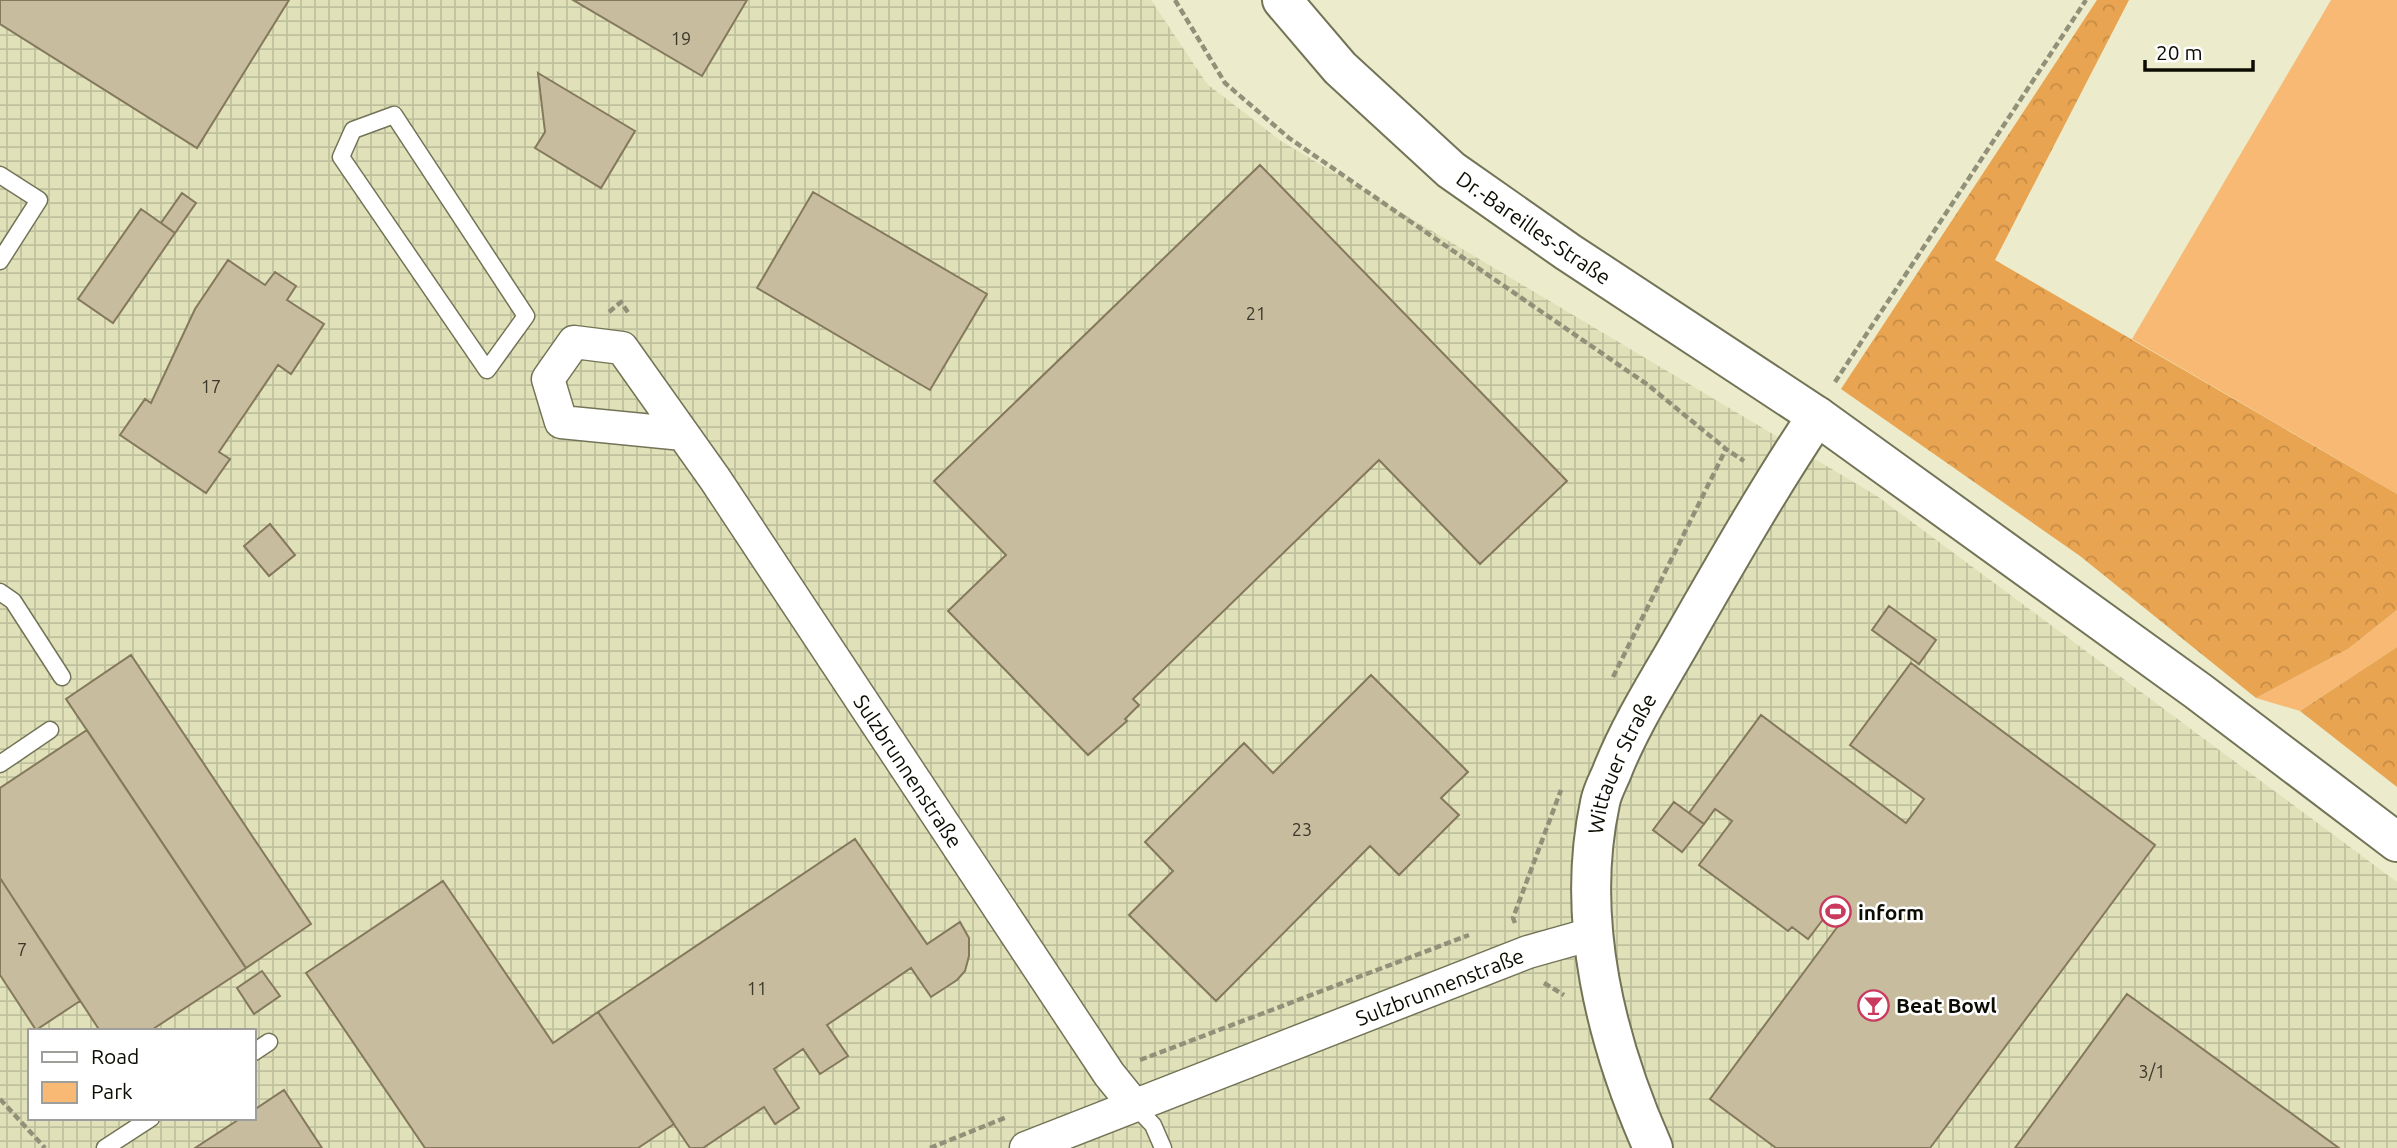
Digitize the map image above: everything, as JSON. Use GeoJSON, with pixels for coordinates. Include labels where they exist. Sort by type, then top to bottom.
{"type":"FeatureCollection","features":[{"type":"Feature","properties":{"kind":"main road","name":"Dr.-Bareilles-Straße"},"geometry":{"type":"LineString","coordinates":[[1282,0],[1340,68],[1451,170],[1568,252],[1817,416],[2198,691],[2397,842]]}},
{"type":"Feature","properties":{"kind":"main road","name":"Wittauer Straße"},"geometry":{"type":"LineString","coordinates":[[1653,1148],[1640,1120],[1605,1012],[1592,934],[1590,867],[1600,800],[1629,730],[1774,480],[1817,416]]}},
{"type":"Feature","properties":{"kind":"street","name":"Sulzbrunnenstraße"},"geometry":{"type":"LineString","coordinates":[[683,434],[1109,1074],[1134,1105]]}},
{"type":"Feature","properties":{"kind":"street","name":"Sulzbrunnenstraße"},"geometry":{"type":"LineString","coordinates":[[1026,1148],[1528,953],[1592,934]]}},
{"type":"Feature","properties":{"kind":"lane"},"geometry":{"type":"LineString","coordinates":[[394,115],[526,316],[487,370],[341,157],[352,130],[394,115]]}},
{"type":"Feature","properties":{"kind":"lane"},"geometry":{"type":"LineString","coordinates":[[0,175],[39,200],[0,261]]}},
{"type":"Feature","properties":{"kind":"lane"},"geometry":{"type":"LineString","coordinates":[[0,592],[13,601],[62,677]]}},
{"type":"Feature","properties":{"kind":"lane"},"geometry":{"type":"LineString","coordinates":[[0,764],[50,730]]}},
{"type":"Feature","properties":{"kind":"lane"},"geometry":{"type":"LineString","coordinates":[[256,1051],[270,1042]]}},
{"type":"Feature","properties":{"kind":"lane"},"geometry":{"type":"LineString","coordinates":[[1134,1105],[1153,1125],[1163,1148]]}},
{"type":"Feature","properties":{"kind":"lane"},"geometry":{"type":"LineString","coordinates":[[105,1148],[148,1120]]}},
{"type":"Feature","properties":{"kind":"path"},"geometry":{"type":"LineString","coordinates":[[1175,0],[1226,83],[1289,138],[1648,385],[1726,449],[1774,480]]}},
{"type":"Feature","properties":{"kind":"path"},"geometry":{"type":"LineString","coordinates":[[1817,416],[1838,378],[2086,0]]}},
{"type":"Feature","properties":{"kind":"path"},"geometry":{"type":"LineString","coordinates":[[1109,1074],[1475,933]]}},
{"type":"Feature","properties":{"kind":"path"},"geometry":{"type":"LineString","coordinates":[[0,1099],[45,1148]]}},
{"type":"Feature","properties":{"kind":"path"},"geometry":{"type":"LineString","coordinates":[[930,1148],[1016,1114]]}},
{"type":"Feature","properties":{"kind":"shaded area"},"geometry":{"type":"Polygon","coordinates":[[[0,0],[1151,0],[1207,84],[1281,141],[1877,496],[2397,882],[2397,1148],[0,1148],[0,0]]]}},
{"type":"Feature","properties":{"kind":"green space"},"geometry":{"type":"Polygon","coordinates":[[[2097,0],[2129,0],[1995,260],[2397,494],[2397,610],[2348,649],[2256,698],[2080,556],[1841,389],[2097,0]]]}},
{"type":"Feature","properties":{"kind":"green space"},"geometry":{"type":"Polygon","coordinates":[[[2331,0],[2397,0],[2397,494],[2132,339],[2331,0]]]}},
{"type":"Feature","properties":{"kind":"green space"},"geometry":{"type":"Polygon","coordinates":[[[2397,610],[2397,647],[2300,711],[2256,698],[2348,649],[2397,610]]]}},
{"type":"Feature","properties":{"kind":"green space"},"geometry":{"type":"Polygon","coordinates":[[[2397,647],[2397,787],[2300,711],[2397,647]]]}},
{"type":"Feature","properties":{"kind":"building"},"geometry":{"type":"Polygon","coordinates":[[[0,0],[289,0],[197,148],[0,24],[0,0]]]}},
{"type":"Feature","properties":{"kind":"building"},"geometry":{"type":"Polygon","coordinates":[[[573,0],[747,0],[702,76],[573,0]]]}},
{"type":"Feature","properties":{"kind":"building"},"geometry":{"type":"Polygon","coordinates":[[[538,73],[635,131],[601,188],[535,148],[545,132],[538,73]]]}},
{"type":"Feature","properties":{"kind":"building"},"geometry":{"type":"Polygon","coordinates":[[[1260,165],[1567,481],[1480,564],[1379,460],[1133,699],[1139,705],[1125,719],[1127,721],[1088,755],[948,611],[1006,555],[934,481],[1260,165]]]}},
{"type":"Feature","properties":{"kind":"building"},"geometry":{"type":"Polygon","coordinates":[[[813,192],[987,294],[930,390],[757,288],[813,192]]]}},
{"type":"Feature","properties":{"kind":"building"},"geometry":{"type":"Polygon","coordinates":[[[182,193],[196,203],[175,233],[161,223],[182,193]]]}},
{"type":"Feature","properties":{"kind":"building"},"geometry":{"type":"Polygon","coordinates":[[[141,209],[175,233],[113,323],[78,299],[141,209]]]}},
{"type":"Feature","properties":{"kind":"building"},"geometry":{"type":"Polygon","coordinates":[[[228,260],[265,285],[275,272],[296,286],[287,300],[324,324],[291,374],[278,365],[219,452],[230,459],[206,493],[120,435],[145,399],[151,403],[195,309],[228,260]]]}},
{"type":"Feature","properties":{"kind":"building"},"geometry":{"type":"Polygon","coordinates":[[[270,524],[295,555],[269,576],[244,546],[270,524]]]}},
{"type":"Feature","properties":{"kind":"building"},"geometry":{"type":"Polygon","coordinates":[[[1889,606],[1936,640],[1919,664],[1872,630],[1889,606]]]}},
{"type":"Feature","properties":{"kind":"building"},"geometry":{"type":"Polygon","coordinates":[[[131,655],[311,924],[246,968],[66,699],[131,655]]]}},
{"type":"Feature","properties":{"kind":"building"},"geometry":{"type":"Polygon","coordinates":[[[1911,663],[2155,845],[1930,1148],[1776,1148],[1710,1099],[1841,922],[1828,913],[1808,939],[1792,927],[1788,931],[1699,865],[1732,821],[1715,809],[1704,824],[1689,813],[1761,715],[1906,823],[1924,799],[1850,745],[1911,663]]]}},
{"type":"Feature","properties":{"kind":"building"},"geometry":{"type":"Polygon","coordinates":[[[1371,675],[1468,772],[1441,798],[1459,815],[1399,875],[1370,846],[1216,1001],[1129,915],[1173,871],[1145,842],[1244,743],[1273,773],[1371,675]]]}},
{"type":"Feature","properties":{"kind":"building"},"geometry":{"type":"Polygon","coordinates":[[[87,730],[246,968],[153,1029],[99,1029],[0,878],[0,788],[87,730]]]}},
{"type":"Feature","properties":{"kind":"building"},"geometry":{"type":"Polygon","coordinates":[[[1674,802],[1704,824],[1682,852],[1653,830],[1674,802]]]}},
{"type":"Feature","properties":{"kind":"building"},"geometry":{"type":"Polygon","coordinates":[[[855,839],[927,944],[960,922],[969,938],[969,956],[965,971],[957,980],[931,997],[911,968],[827,1025],[848,1056],[820,1074],[803,1049],[774,1069],[799,1108],[775,1124],[764,1107],[703,1148],[690,1148],[598,1012],[855,839]]]}},
{"type":"Feature","properties":{"kind":"building"},"geometry":{"type":"Polygon","coordinates":[[[0,878],[80,1001],[35,1029],[0,975],[0,878]]]}},
{"type":"Feature","properties":{"kind":"building"},"geometry":{"type":"Polygon","coordinates":[[[443,881],[553,1043],[598,1012],[674,1124],[638,1148],[425,1148],[306,973],[443,881]]]}},
{"type":"Feature","properties":{"kind":"building"},"geometry":{"type":"Polygon","coordinates":[[[262,971],[280,996],[254,1014],[237,988],[262,971]]]}},
{"type":"Feature","properties":{"kind":"building"},"geometry":{"type":"Polygon","coordinates":[[[2127,994],[2339,1148],[2015,1148],[2127,994]]]}},
{"type":"Feature","properties":{"kind":"building"},"geometry":{"type":"Polygon","coordinates":[[[284,1090],[322,1148],[195,1148],[238,1120],[256,1120],[256,1109],[284,1090]]]}},
{"type":"Feature","properties":{"kind":"place","name":"inform"},"geometry":{"type":"Point","coordinates":[1835,912]}},
{"type":"Feature","properties":{"kind":"place","name":"Beat Bowl"},"geometry":{"type":"Point","coordinates":[1873,1005]}}]}
